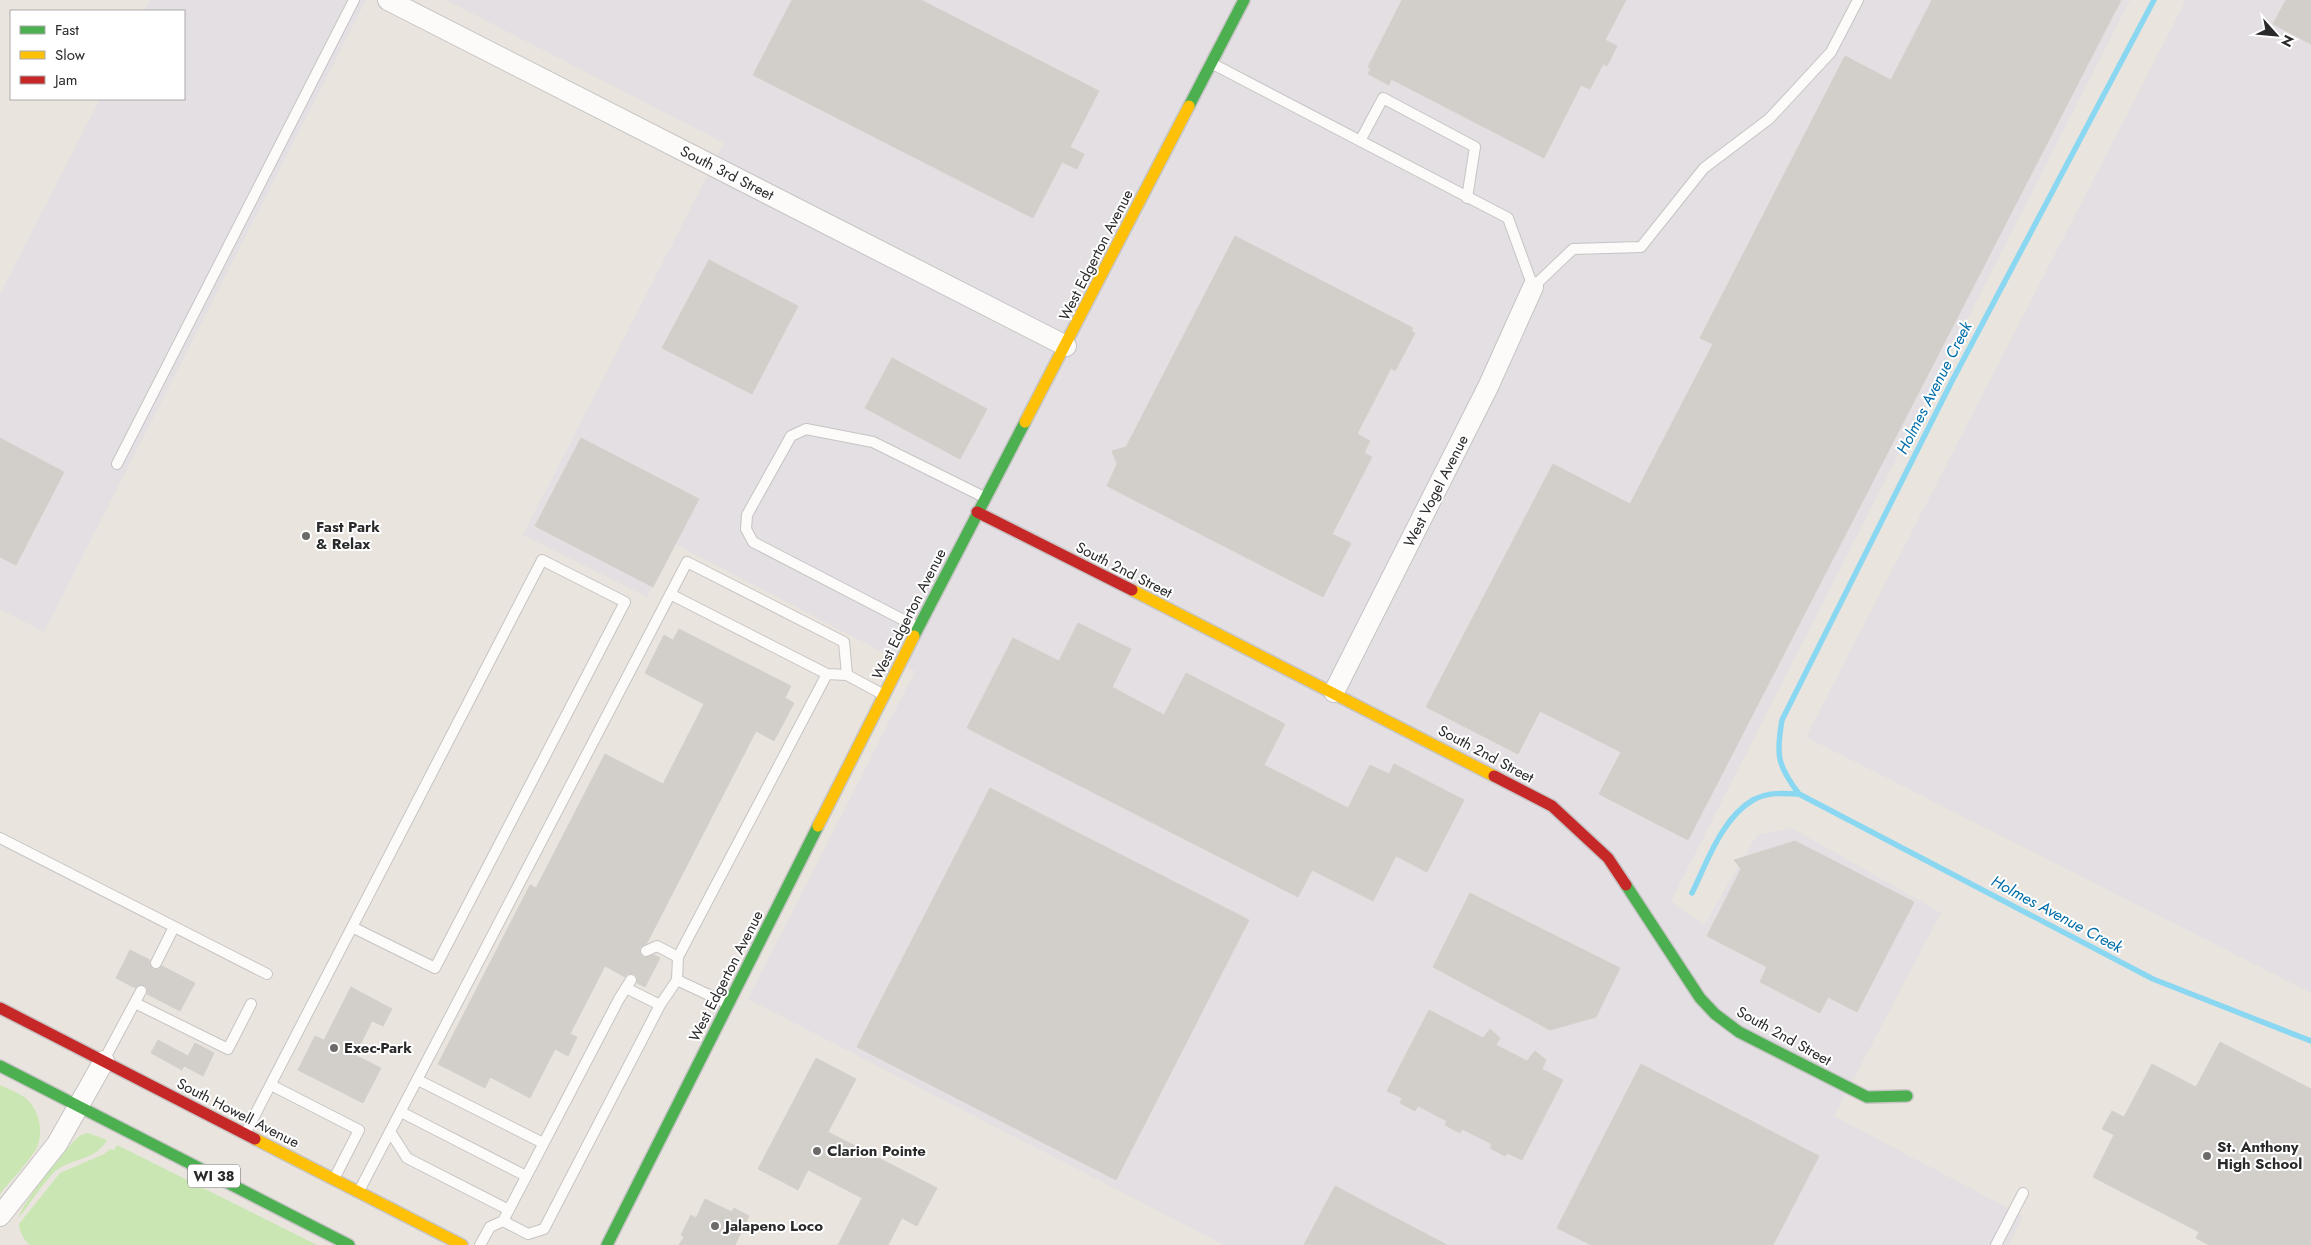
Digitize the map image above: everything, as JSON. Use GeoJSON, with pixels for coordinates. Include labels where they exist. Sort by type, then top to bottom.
{"type":"FeatureCollection","features":[{"type":"Feature","properties":{"kind":"street","name":"South 3rd Street"},"geometry":{"type":"LineString","coordinates":[[388,0],[1066,346]]}},
{"type":"Feature","properties":{"kind":"street","name":"West Edgerton Avenue"},"geometry":{"type":"LineString","coordinates":[[607,1245],[977,512],[1066,346],[1244,0]]}},
{"type":"Feature","properties":{"kind":"street","name":"West Vogel Avenue"},"geometry":{"type":"LineString","coordinates":[[1334,692],[1488,387],[1533,287]]}},
{"type":"Feature","properties":{"kind":"street","name":"South 2nd Street"},"geometry":{"type":"LineString","coordinates":[[977,512],[1334,692],[1552,806],[1608,858],[1700,998],[1715,1014],[1739,1032],[1867,1097],[1907,1096]]}},
{"type":"Feature","properties":{"kind":"street","name":"South Howell Avenue"},"geometry":{"type":"LineString","coordinates":[[0,1008],[462,1245]]}},
{"type":"Feature","properties":{"kind":"street"},"geometry":{"type":"LineString","coordinates":[[0,1216],[57,1144],[80,1107],[104,1061]]}},
{"type":"Feature","properties":{"kind":"street","name":"WI 38"},"geometry":{"type":"LineString","coordinates":[[0,1066],[349,1245]]}},
{"type":"Feature","properties":{"kind":"lane"},"geometry":{"type":"LineString","coordinates":[[117,464],[354,0]]}},
{"type":"Feature","properties":{"kind":"lane"},"geometry":{"type":"LineString","coordinates":[[1211,63],[1508,218],[1533,287],[1573,249],[1642,247],[1704,168],[1769,119],[1831,52],[1858,0]]}},
{"type":"Feature","properties":{"kind":"lane"},"geometry":{"type":"LineString","coordinates":[[1360,141],[1383,98],[1474,147],[1467,198]]}},
{"type":"Feature","properties":{"kind":"lane"},"geometry":{"type":"LineString","coordinates":[[919,628],[753,542],[746,529],[747,515],[792,436],[806,429],[873,442],[985,498]]}},
{"type":"Feature","properties":{"kind":"lane"},"geometry":{"type":"LineString","coordinates":[[245,1134],[271,1085],[352,927],[542,560],[625,602],[434,968],[352,927]]}},
{"type":"Feature","properties":{"kind":"lane"},"geometry":{"type":"LineString","coordinates":[[359,1192],[687,562],[844,642],[847,675]]}},
{"type":"Feature","properties":{"kind":"lane"},"geometry":{"type":"LineString","coordinates":[[670,594],[827,674],[847,675],[885,695]]}},
{"type":"Feature","properties":{"kind":"lane"},"geometry":{"type":"LineString","coordinates":[[503,1221],[528,1234],[544,1229],[660,1005],[676,980],[678,957],[827,674]]}},
{"type":"Feature","properties":{"kind":"lane"},"geometry":{"type":"LineString","coordinates":[[0,838],[267,974]]}},
{"type":"Feature","properties":{"kind":"lane"},"geometry":{"type":"LineString","coordinates":[[156,963],[174,927]]}},
{"type":"Feature","properties":{"kind":"lane"},"geometry":{"type":"LineString","coordinates":[[646,951],[657,946],[678,957]]}},
{"type":"Feature","properties":{"kind":"lane"},"geometry":{"type":"LineString","coordinates":[[676,980],[728,1005]]}},
{"type":"Feature","properties":{"kind":"lane"},"geometry":{"type":"LineString","coordinates":[[480,1245],[490,1227],[503,1221],[628,984],[660,1005]]}},
{"type":"Feature","properties":{"kind":"lane"},"geometry":{"type":"LineString","coordinates":[[104,1061],[141,990]]}},
{"type":"Feature","properties":{"kind":"lane"},"geometry":{"type":"LineString","coordinates":[[134,1003],[228,1049],[251,1004]]}},
{"type":"Feature","properties":{"kind":"lane"},"geometry":{"type":"LineString","coordinates":[[418,1080],[543,1143]]}},
{"type":"Feature","properties":{"kind":"lane"},"geometry":{"type":"LineString","coordinates":[[271,1085],[359,1130],[334,1179]]}},
{"type":"Feature","properties":{"kind":"lane"},"geometry":{"type":"LineString","coordinates":[[401,1112],[526,1176]]}},
{"type":"Feature","properties":{"kind":"lane"},"geometry":{"type":"LineString","coordinates":[[391,1133],[407,1158],[508,1210]]}},
{"type":"Feature","properties":{"kind":"lane"},"geometry":{"type":"LineString","coordinates":[[1996,1245],[2022,1193]]}},
{"type":"Feature","properties":{"kind":"shaded area"},"geometry":{"type":"Polygon","coordinates":[[[150,0],[366,0],[44,632],[0,609],[0,294],[99,100],[185,100],[185,10],[145,10],[150,0]]]}},
{"type":"Feature","properties":{"kind":"shaded area"},"geometry":{"type":"Polygon","coordinates":[[[446,0],[2130,0],[1671,901],[1704,925],[1757,835],[1792,828],[1941,913],[1834,1116],[2023,1216],[2009,1245],[1224,1245],[748,999],[915,671],[675,544],[647,597],[523,535],[724,143],[446,0]]]}},
{"type":"Feature","properties":{"kind":"shaded area"},"geometry":{"type":"Polygon","coordinates":[[[2186,0],[2311,0],[2311,993],[1806,737],[2186,0]]]}},
{"type":"Feature","properties":{"kind":"green space"},"geometry":{"type":"Polygon","coordinates":[[[0,1085],[21,1095],[34,1108],[39,1122],[40,1137],[35,1151],[0,1194],[0,1085]]]}},
{"type":"Feature","properties":{"kind":"green space"},"geometry":{"type":"Polygon","coordinates":[[[88,1133],[107,1140],[92,1155],[58,1169],[44,1184],[19,1218],[27,1201],[54,1164],[77,1138],[88,1133]]]}},
{"type":"Feature","properties":{"kind":"green space"},"geometry":{"type":"Polygon","coordinates":[[[117,1145],[317,1245],[30,1245],[22,1236],[19,1224],[60,1173],[104,1154],[110,1149],[114,1150],[117,1145]]]}},
{"type":"Feature","properties":{"kind":"building"},"geometry":{"type":"Polygon","coordinates":[[[792,0],[921,0],[1099,91],[1070,147],[1084,154],[1077,169],[1062,162],[1033,218],[753,75],[792,0]]]}},
{"type":"Feature","properties":{"kind":"building"},"geometry":{"type":"Polygon","coordinates":[[[1402,0],[1626,0],[1605,40],[1617,46],[1607,66],[1603,64],[1590,89],[1581,85],[1544,158],[1391,79],[1389,85],[1368,74],[1371,68],[1368,67],[1402,0]]]}},
{"type":"Feature","properties":{"kind":"building"},"geometry":{"type":"Polygon","coordinates":[[[1932,0],[2121,0],[1688,840],[1599,794],[1621,752],[1540,711],[1518,754],[1426,707],[1553,464],[1630,504],[1713,344],[1700,338],[1845,56],[1891,80],[1932,0]]]}},
{"type":"Feature","properties":{"kind":"building"},"geometry":{"type":"Polygon","coordinates":[[[2286,0],[2311,0],[2311,44],[2273,24],[2286,0]]]}},
{"type":"Feature","properties":{"kind":"building"},"geometry":{"type":"Polygon","coordinates":[[[1235,236],[1413,328],[1411,331],[1415,333],[1395,371],[1391,368],[1357,434],[1370,441],[1364,453],[1372,457],[1332,534],[1351,543],[1323,597],[1107,486],[1117,464],[1112,451],[1126,447],[1235,236]]]}},
{"type":"Feature","properties":{"kind":"building"},"geometry":{"type":"Polygon","coordinates":[[[709,260],[798,306],[752,394],[662,348],[709,260]]]}},
{"type":"Feature","properties":{"kind":"building"},"geometry":{"type":"Polygon","coordinates":[[[892,358],[987,409],[960,459],[865,408],[892,358]]]}},
{"type":"Feature","properties":{"kind":"building"},"geometry":{"type":"Polygon","coordinates":[[[0,438],[64,472],[16,565],[0,557],[0,438]]]}},
{"type":"Feature","properties":{"kind":"building"},"geometry":{"type":"Polygon","coordinates":[[[581,438],[699,499],[653,587],[535,526],[581,438]]]}},
{"type":"Feature","properties":{"kind":"building"},"geometry":{"type":"Polygon","coordinates":[[[1078,623],[1131,649],[1112,687],[1164,715],[1186,673],[1285,724],[1264,765],[1348,808],[1370,765],[1389,774],[1394,764],[1464,800],[1427,872],[1396,856],[1373,901],[1312,870],[1298,897],[967,728],[1013,638],[1059,661],[1078,623]]]}},
{"type":"Feature","properties":{"kind":"building"},"geometry":{"type":"Polygon","coordinates":[[[679,629],[791,686],[785,698],[794,703],[774,741],[756,731],[647,943],[640,947],[642,957],[654,955],[660,958],[645,987],[637,983],[637,977],[634,974],[628,974],[625,977],[605,966],[570,1034],[577,1037],[568,1056],[555,1049],[530,1098],[490,1077],[485,1088],[438,1064],[530,885],[536,888],[605,754],[663,784],[704,704],[645,673],[664,635],[673,640],[679,629]]]}},
{"type":"Feature","properties":{"kind":"building"},"geometry":{"type":"Polygon","coordinates":[[[990,788],[1249,920],[1116,1180],[857,1047],[990,788]]]}},
{"type":"Feature","properties":{"kind":"building"},"geometry":{"type":"Polygon","coordinates":[[[1795,841],[1914,902],[1857,1012],[1828,997],[1820,1013],[1760,982],[1767,967],[1707,936],[1741,869],[1734,860],[1795,841]]]}},
{"type":"Feature","properties":{"kind":"building"},"geometry":{"type":"Polygon","coordinates":[[[1470,893],[1620,968],[1596,1017],[1550,1030],[1433,967],[1470,893]]]}},
{"type":"Feature","properties":{"kind":"building"},"geometry":{"type":"Polygon","coordinates":[[[130,950],[150,960],[149,964],[153,969],[157,970],[162,966],[195,983],[180,1011],[147,994],[147,988],[144,985],[135,988],[116,978],[130,950]]]}},
{"type":"Feature","properties":{"kind":"building","name":"Exec-Park"},"geometry":{"type":"Polygon","coordinates":[[[351,987],[392,1009],[383,1026],[372,1021],[355,1055],[381,1068],[363,1103],[298,1070],[315,1036],[324,1040],[351,987]]]}},
{"type":"Feature","properties":{"kind":"building"},"geometry":{"type":"Polygon","coordinates":[[[1429,1010],[1483,1038],[1490,1029],[1500,1038],[1496,1045],[1527,1061],[1535,1051],[1546,1060],[1542,1069],[1563,1080],[1522,1160],[1507,1153],[1505,1156],[1490,1148],[1492,1144],[1462,1129],[1460,1133],[1445,1125],[1447,1121],[1418,1106],[1415,1111],[1400,1103],[1402,1098],[1387,1091],[1429,1010]]]}},
{"type":"Feature","properties":{"kind":"building"},"geometry":{"type":"Polygon","coordinates":[[[158,1040],[188,1056],[195,1043],[214,1053],[203,1076],[184,1066],[182,1070],[151,1053],[158,1040]]]}},
{"type":"Feature","properties":{"kind":"building","name":"St. Anthony High School"},"geometry":{"type":"Polygon","coordinates":[[[2220,1042],[2311,1089],[2311,1245],[2209,1245],[2196,1238],[2199,1232],[2093,1177],[2114,1135],[2102,1129],[2112,1111],[2124,1117],[2152,1064],[2196,1087],[2220,1042]]]}},
{"type":"Feature","properties":{"kind":"building","name":"Clarion Pointe"},"geometry":{"type":"Polygon","coordinates":[[[816,1058],[856,1079],[828,1132],[937,1188],[917,1226],[902,1218],[888,1245],[838,1245],[862,1198],[808,1170],[798,1190],[758,1169],[816,1058]]]}},
{"type":"Feature","properties":{"kind":"building"},"geometry":{"type":"Polygon","coordinates":[[[1641,1064],[1819,1156],[1773,1245],[1591,1245],[1557,1228],[1641,1064]]]}},
{"type":"Feature","properties":{"kind":"building"},"geometry":{"type":"Polygon","coordinates":[[[1335,1186],[1447,1245],[1304,1245],[1335,1186]]]}},
{"type":"Feature","properties":{"kind":"building","name":"Jalapeno Loco"},"geometry":{"type":"Polygon","coordinates":[[[705,1199],[732,1212],[734,1208],[749,1216],[735,1245],[679,1245],[684,1237],[681,1235],[691,1215],[696,1218],[705,1199]]]}},
{"type":"Feature","properties":{"kind":"waterway","name":"Holmes Avenue Creek"},"geometry":{"type":"LineString","coordinates":[[2154,0],[1952,381],[1782,720],[1779,742],[1780,759],[1786,775],[1799,794],[2153,979],[2311,1041]]}},
{"type":"Feature","properties":{"kind":"waterway","name":"Holmes Avenue Creek"},"geometry":{"type":"LineString","coordinates":[[1692,893],[1716,842],[1732,818],[1742,808],[1758,797],[1770,794],[1799,794]]}},
{"type":"Feature","properties":{"kind":"traffic: fast"},"geometry":{"type":"LineString","coordinates":[[1189,106],[1244,0]]}},
{"type":"Feature","properties":{"kind":"traffic: fast"},"geometry":{"type":"LineString","coordinates":[[914,636],[1025,422]]}},
{"type":"Feature","properties":{"kind":"traffic: fast"},"geometry":{"type":"LineString","coordinates":[[607,1245],[818,826]]}},
{"type":"Feature","properties":{"kind":"traffic: fast"},"geometry":{"type":"LineString","coordinates":[[1626,885],[1700,998],[1715,1014],[1739,1032],[1867,1097],[1907,1096]]}},
{"type":"Feature","properties":{"kind":"traffic: fast"},"geometry":{"type":"LineString","coordinates":[[0,1066],[349,1245]]}},
{"type":"Feature","properties":{"kind":"traffic: slow"},"geometry":{"type":"LineString","coordinates":[[1025,422],[1189,106]]}},
{"type":"Feature","properties":{"kind":"traffic: slow"},"geometry":{"type":"LineString","coordinates":[[1132,590],[1494,776]]}},
{"type":"Feature","properties":{"kind":"traffic: slow"},"geometry":{"type":"LineString","coordinates":[[818,826],[914,636]]}},
{"type":"Feature","properties":{"kind":"traffic: slow"},"geometry":{"type":"LineString","coordinates":[[255,1139],[462,1245]]}},
{"type":"Feature","properties":{"kind":"traffic: jam"},"geometry":{"type":"LineString","coordinates":[[977,512],[1132,590]]}},
{"type":"Feature","properties":{"kind":"traffic: jam"},"geometry":{"type":"LineString","coordinates":[[1494,776],[1552,806],[1608,858],[1626,885]]}},
{"type":"Feature","properties":{"kind":"traffic: jam"},"geometry":{"type":"LineString","coordinates":[[0,1008],[255,1139]]}},
{"type":"Feature","properties":{"kind":"place","name":"Fast Park & Relax"},"geometry":{"type":"Point","coordinates":[306,536]}},
{"type":"Feature","properties":{"kind":"place","name":"Exec-Park"},"geometry":{"type":"Point","coordinates":[334,1048]}},
{"type":"Feature","properties":{"kind":"place","name":"Clarion Pointe"},"geometry":{"type":"Point","coordinates":[817,1151]}},
{"type":"Feature","properties":{"kind":"place","name":"St. Anthony High School"},"geometry":{"type":"Point","coordinates":[2207,1156]}},
{"type":"Feature","properties":{"kind":"place","name":"Jalapeno Loco"},"geometry":{"type":"Point","coordinates":[715,1226]}}]}
